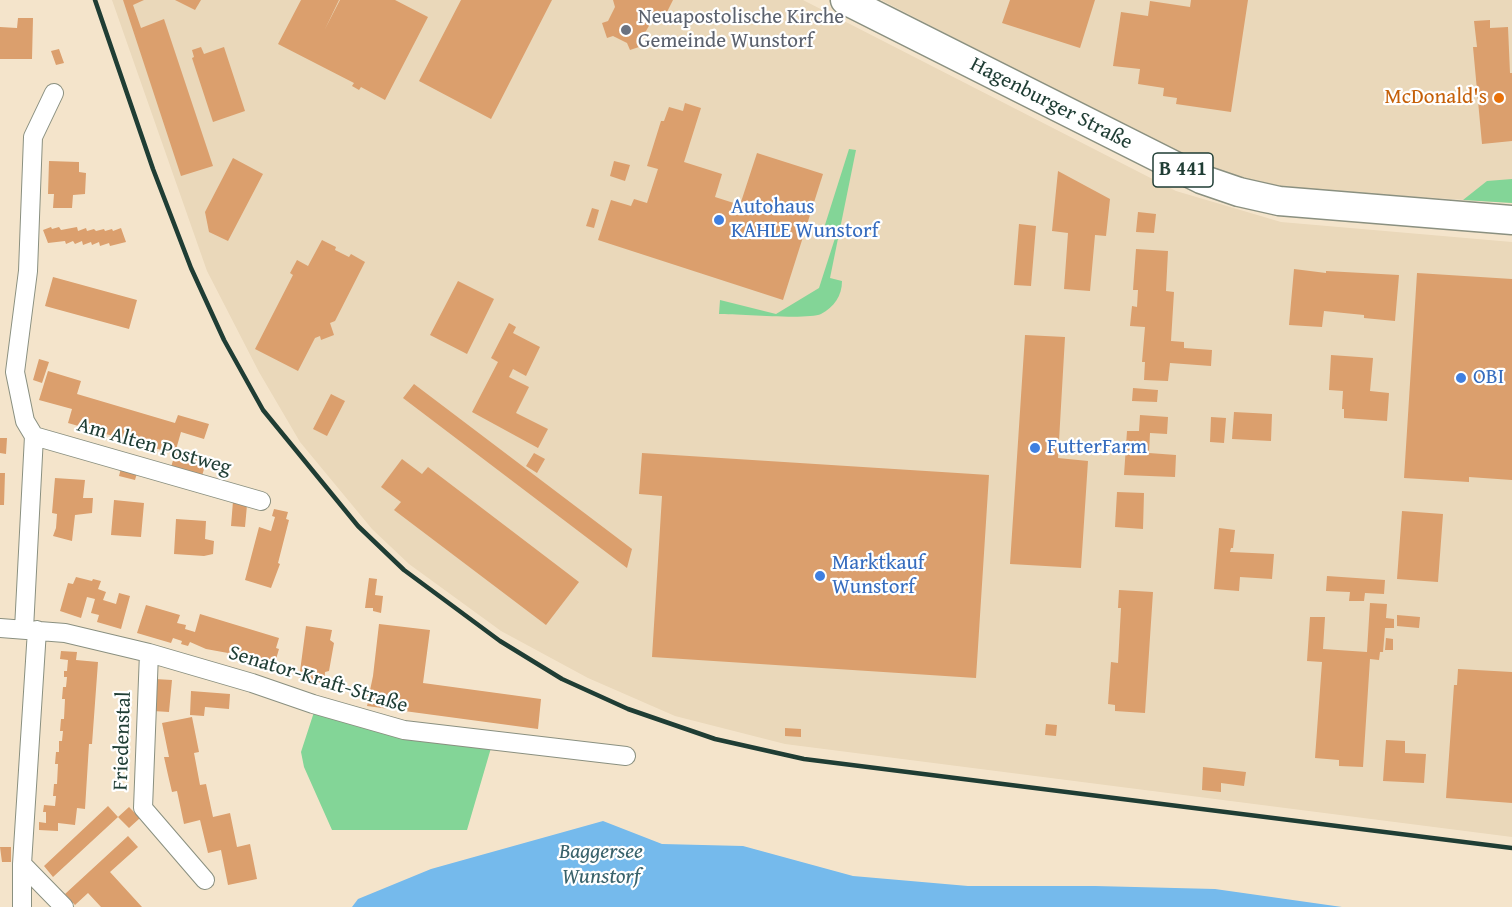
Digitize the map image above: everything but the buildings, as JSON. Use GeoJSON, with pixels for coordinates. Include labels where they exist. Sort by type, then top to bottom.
{"type":"FeatureCollection","features":[{"type":"Feature","properties":{"kind":"main road","name":"Hagenburger Straße"},"geometry":{"type":"LineString","coordinates":[[845,0],[1210,182],[1239,192],[1279,201],[1512,220]]}},
{"type":"Feature","properties":{"kind":"street"},"geometry":{"type":"LineString","coordinates":[[22,907],[34,436],[25,421],[15,372],[28,271],[33,137],[54,93]]}},
{"type":"Feature","properties":{"kind":"street","name":"Am Alten Postweg"},"geometry":{"type":"LineString","coordinates":[[34,436],[261,501]]}},
{"type":"Feature","properties":{"kind":"street","name":"Senator-Kraft-Straße"},"geometry":{"type":"LineString","coordinates":[[0,628],[65,633],[149,653],[252,683],[313,705],[404,730],[626,756]]}},
{"type":"Feature","properties":{"kind":"street","name":"Friedenstal"},"geometry":{"type":"LineString","coordinates":[[149,653],[143,808],[205,880]]}},
{"type":"Feature","properties":{"kind":"street"},"geometry":{"type":"LineString","coordinates":[[22,864],[64,907]]}},
{"type":"Feature","properties":{"kind":"shaded area"},"geometry":{"type":"Polygon","coordinates":[[[112,0],[803,0],[1176,191],[1281,222],[1512,242],[1512,837],[785,744],[675,716],[588,678],[501,631],[409,564],[372,529],[300,442],[259,372],[207,271],[112,0]]]}},
{"type":"Feature","properties":{"kind":"shaded area"},"geometry":{"type":"Polygon","coordinates":[[[881,0],[1512,0],[1512,203],[1282,188],[1209,169],[881,0]]]}},
{"type":"Feature","properties":{"kind":"green space"},"geometry":{"type":"Polygon","coordinates":[[[849,149],[856,150],[830,278],[842,281],[841,292],[830,308],[814,316],[719,314],[720,300],[776,314],[819,288],[837,232],[824,228],[849,149]]]}},
{"type":"Feature","properties":{"kind":"green space"},"geometry":{"type":"Polygon","coordinates":[[[1512,179],[1512,203],[1463,200],[1487,181],[1512,179]]]}},
{"type":"Feature","properties":{"kind":"green space"},"geometry":{"type":"Polygon","coordinates":[[[314,712],[491,748],[467,830],[332,830],[304,767],[301,752],[314,712]]]}},
{"type":"Feature","properties":{"kind":"water","name":"Baggersee Wunstorf"},"geometry":{"type":"Polygon","coordinates":[[[603,821],[662,844],[743,846],[853,876],[968,886],[1215,889],[1342,907],[352,907],[358,899],[431,869],[603,821]]]}},
{"type":"Feature","properties":{"kind":"railway"},"geometry":{"type":"LineString","coordinates":[[95,0],[153,169],[191,268],[224,340],[263,410],[358,526],[404,570],[500,641],[562,679],[628,709],[715,739],[804,759],[1512,848]]}},
{"type":"Feature","properties":{"kind":"place","name":"Neuapostolische Kirche Gemeinde Wunstorf"},"geometry":{"type":"Point","coordinates":[626,30]}},
{"type":"Feature","properties":{"kind":"place","name":"McDonald's"},"geometry":{"type":"Point","coordinates":[1499,98]}},
{"type":"Feature","properties":{"kind":"place","name":"Autohaus KAHLE Wunstorf"},"geometry":{"type":"Point","coordinates":[719,220]}},
{"type":"Feature","properties":{"kind":"place","name":"OBI"},"geometry":{"type":"Point","coordinates":[1461,378]}},
{"type":"Feature","properties":{"kind":"place","name":"FutterFarm"},"geometry":{"type":"Point","coordinates":[1035,448]}},
{"type":"Feature","properties":{"kind":"place","name":"Marktkauf Wunstorf"},"geometry":{"type":"Point","coordinates":[820,576]}}]}
